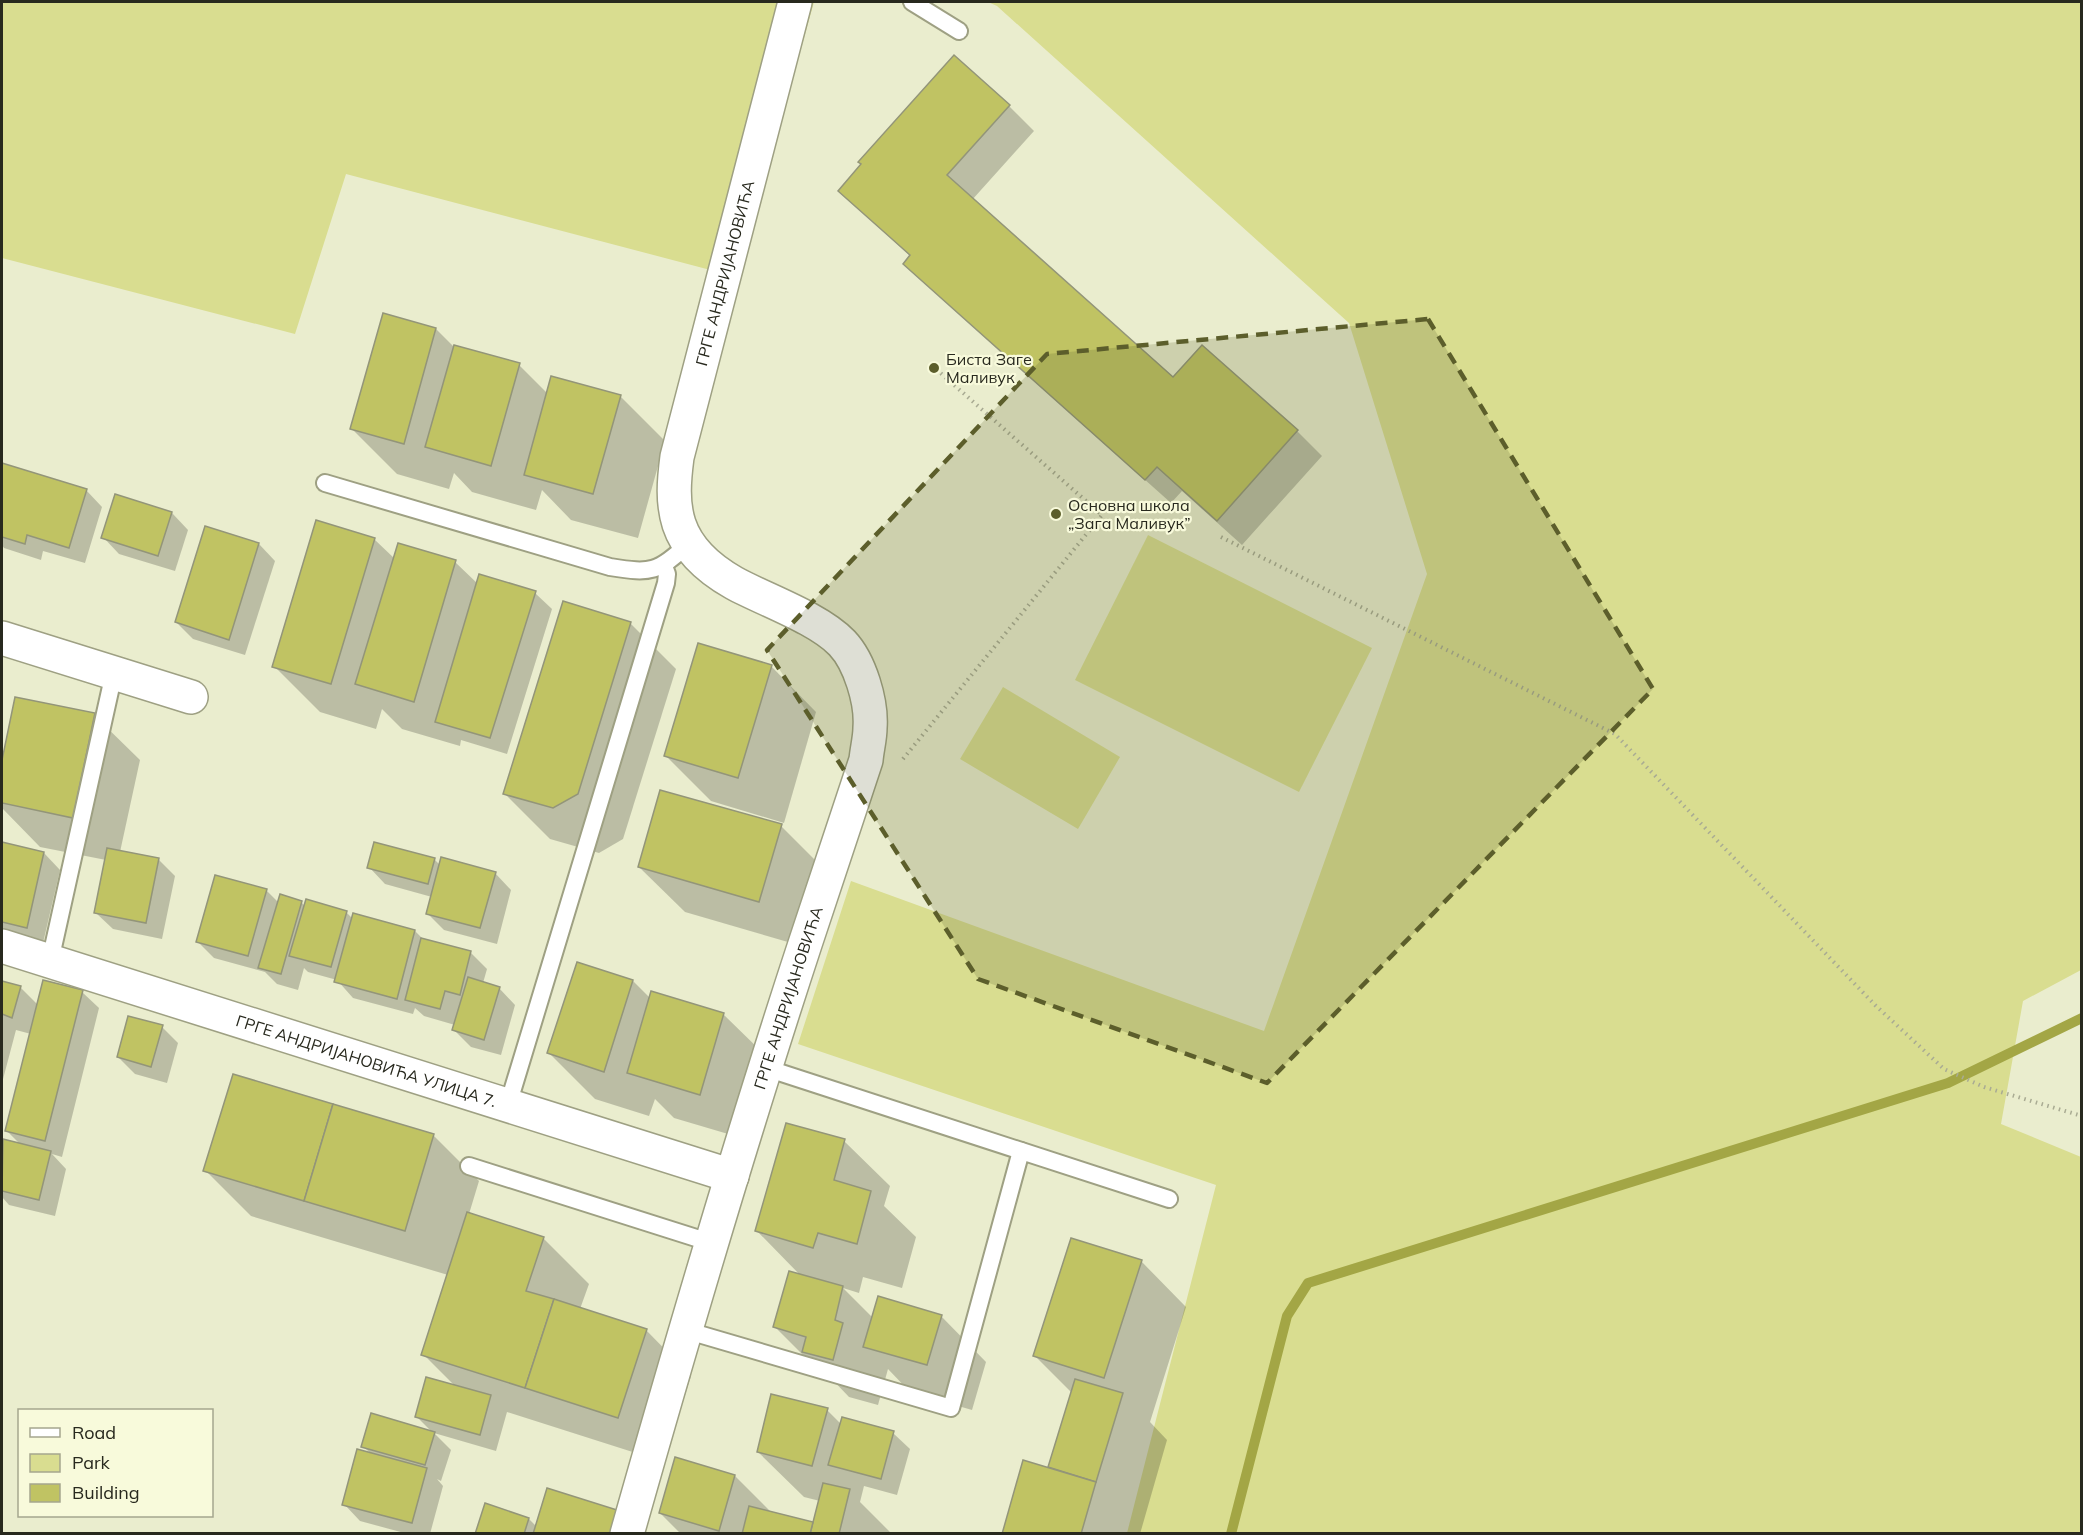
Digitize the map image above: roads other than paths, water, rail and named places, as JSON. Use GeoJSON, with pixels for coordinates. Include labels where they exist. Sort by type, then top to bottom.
{"type":"FeatureCollection","features":[{"type":"Feature","properties":{"kind":"street","name":"ГРГЕ АНДРИЈАНОВИЋА"},"geometry":{"type":"LineString","coordinates":[[627,1533],[732,1176],[866,760],[871,728],[864,684],[856,664],[842,643],[814,623],[720,575],[703,562],[689,544],[679,525],[673,493],[677,457],[795,2]]}},
{"type":"Feature","properties":{"kind":"street"},"geometry":{"type":"LineString","coordinates":[[2,638],[191,697]]}},
{"type":"Feature","properties":{"kind":"street","name":"ГРГЕ АНДРИЈАНОВИЋА УЛИЦА 7."},"geometry":{"type":"LineString","coordinates":[[2,946],[732,1176]]}},
{"type":"Feature","properties":{"kind":"lane"},"geometry":{"type":"LineString","coordinates":[[912,2],[959,31]]}},
{"type":"Feature","properties":{"kind":"lane"},"geometry":{"type":"LineString","coordinates":[[325,483],[610,567],[640,572],[654,570],[664,566],[689,544]]}},
{"type":"Feature","properties":{"kind":"lane"},"geometry":{"type":"LineString","coordinates":[[508,1105],[666,583],[667,574],[664,566]]}},
{"type":"Feature","properties":{"kind":"lane"},"geometry":{"type":"LineString","coordinates":[[50,961],[114,673]]}},
{"type":"Feature","properties":{"kind":"lane"},"geometry":{"type":"LineString","coordinates":[[766,1068],[1169,1199]]}},
{"type":"Feature","properties":{"kind":"lane"},"geometry":{"type":"LineString","coordinates":[[685,1330],[951,1408],[1021,1151]]}},
{"type":"Feature","properties":{"kind":"lane"},"geometry":{"type":"LineString","coordinates":[[469,1166],[712,1243]]}},
{"type":"Feature","properties":{"kind":"waterway"},"geometry":{"type":"LineString","coordinates":[[1231,1534],[1287,1316],[1308,1283],[1948,1083],[2082,1018]]}},
{"type":"Feature","properties":{"kind":"place","name":"Биста Заге Маливук"},"geometry":{"type":"Point","coordinates":[934,368]}},
{"type":"Feature","properties":{"kind":"place","name":"Основна школа „Зага Маливук”"},"geometry":{"type":"Point","coordinates":[1056,514]}}]}
